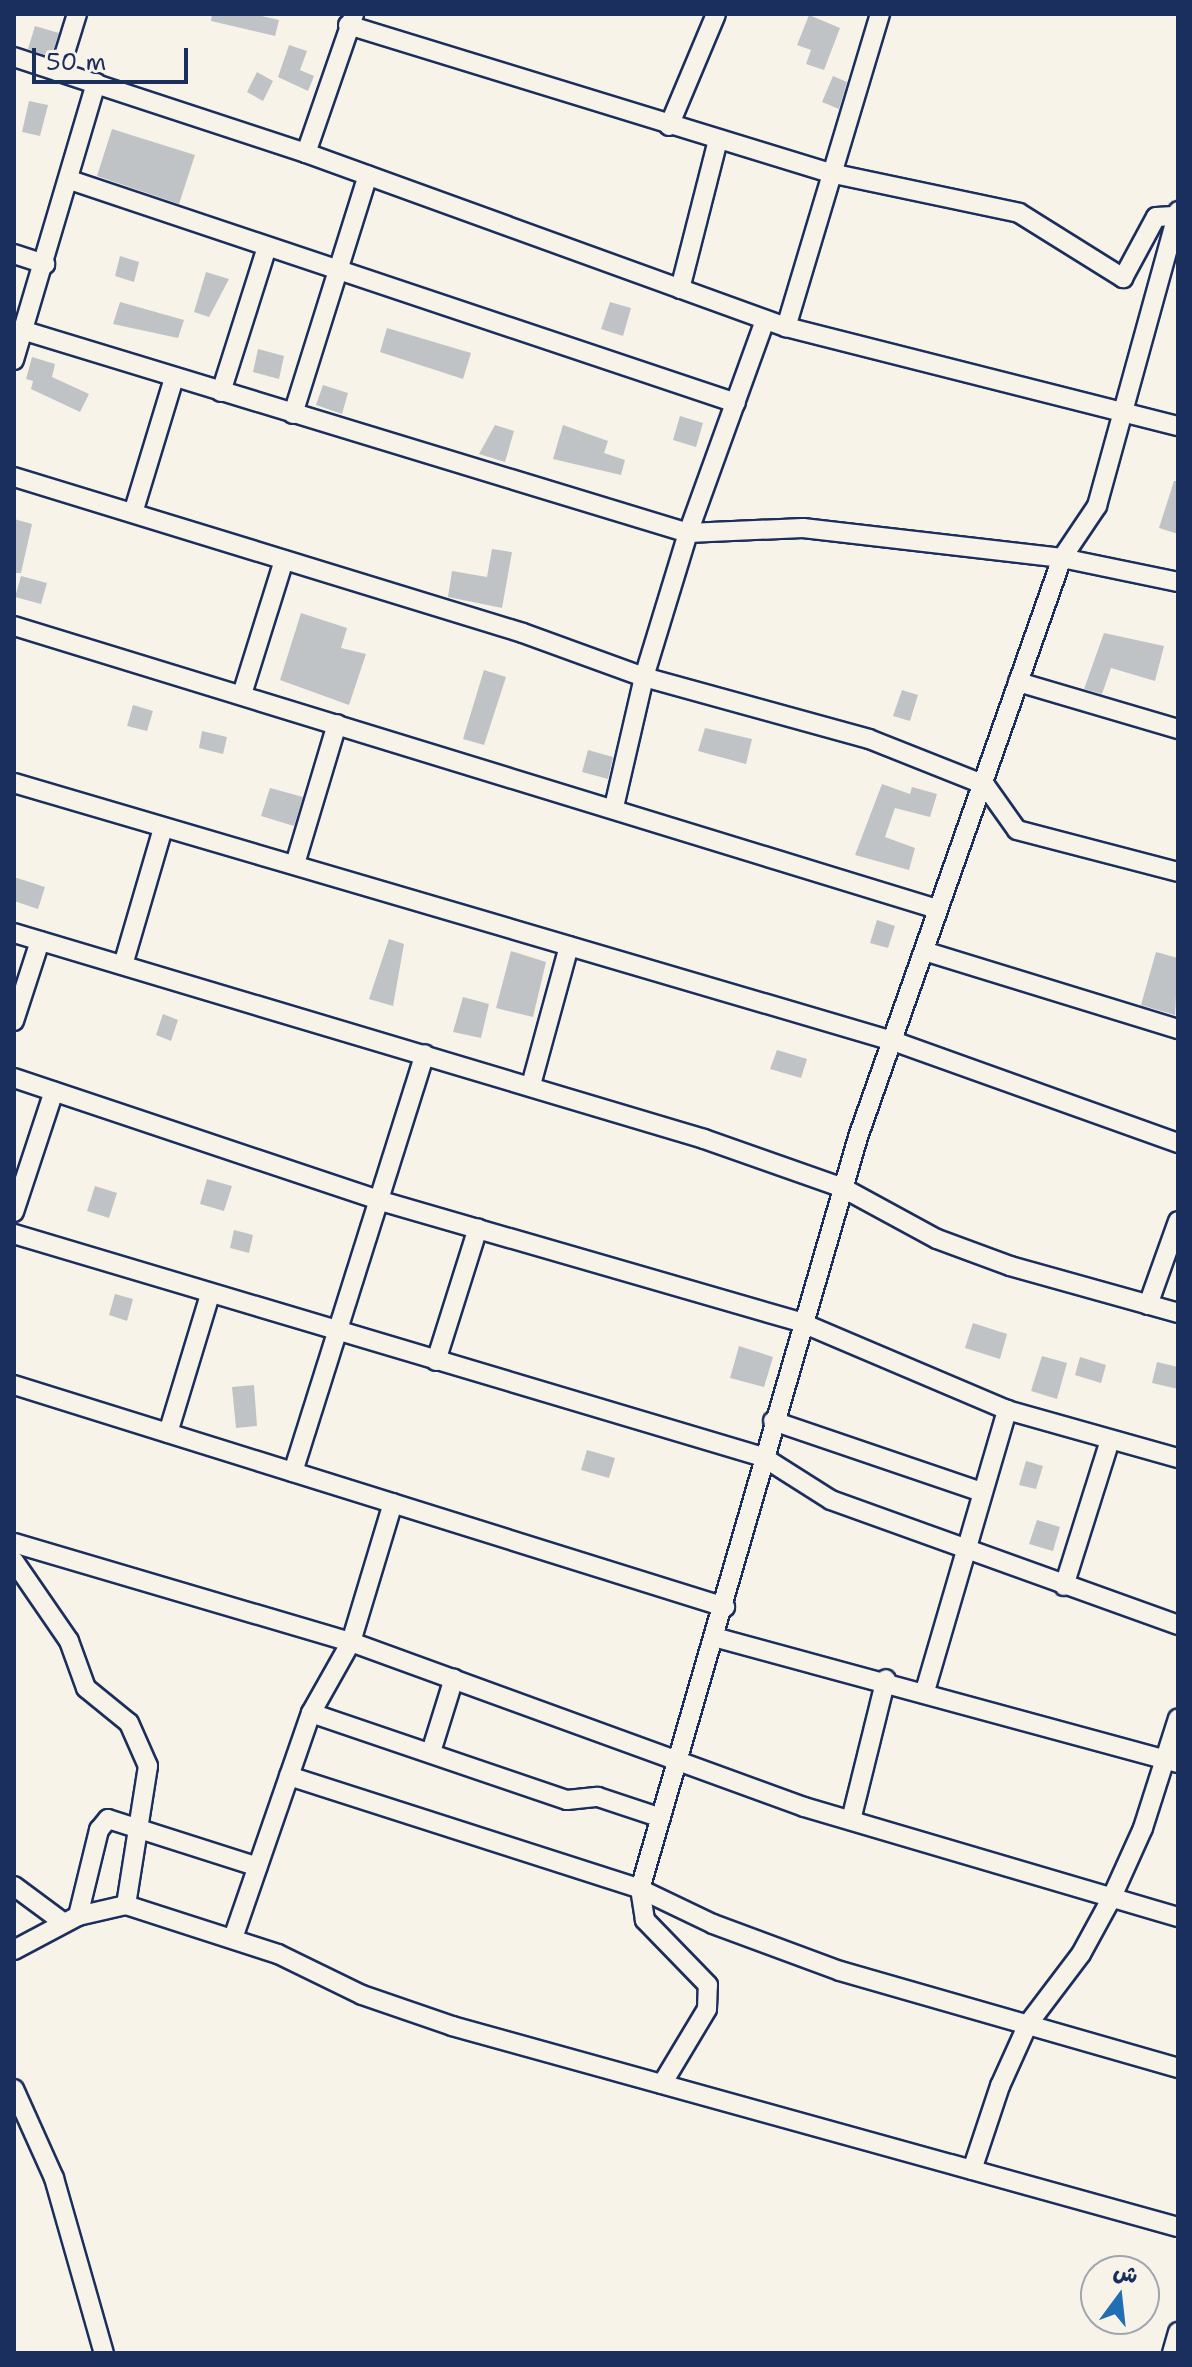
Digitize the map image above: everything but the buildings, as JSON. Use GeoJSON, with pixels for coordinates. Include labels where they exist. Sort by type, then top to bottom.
{"type":"FeatureCollection","features":[{"type":"Feature","properties":{"kind":"street"},"geometry":{"type":"LineString","coordinates":[[59,72],[77,14]]}},
{"type":"Feature","properties":{"kind":"street"},"geometry":{"type":"LineString","coordinates":[[669,126],[716,14]]}},
{"type":"Feature","properties":{"kind":"street"},"geometry":{"type":"LineString","coordinates":[[786,327],[880,14]]}},
{"type":"Feature","properties":{"kind":"street"},"geometry":{"type":"LineString","coordinates":[[306,153],[351,20],[669,126],[830,173],[1019,213],[1123,278],[1156,217],[1178,215],[1169,281],[1125,410],[1097,506],[1062,558],[985,785],[937,909],[843,1188],[800,1322],[725,1607],[640,1889],[645,1920],[708,1985],[707,2009],[662,2084]]}},
{"type":"Feature","properties":{"kind":"street"},"geometry":{"type":"LineString","coordinates":[[14,57],[306,153],[786,327],[1125,410],[1178,426]]}},
{"type":"Feature","properties":{"kind":"street"},"geometry":{"type":"LineString","coordinates":[[14,360],[70,180],[96,83]]}},
{"type":"Feature","properties":{"kind":"street"},"geometry":{"type":"LineString","coordinates":[[680,289],[718,140]]}},
{"type":"Feature","properties":{"kind":"street"},"geometry":{"type":"LineString","coordinates":[[293,414],[335,270],[368,175]]}},
{"type":"Feature","properties":{"kind":"street"},"geometry":{"type":"LineString","coordinates":[[70,180],[736,403]]}},
{"type":"Feature","properties":{"kind":"street"},"geometry":{"type":"LineString","coordinates":[[221,392],[267,247]]}},
{"type":"Feature","properties":{"kind":"street"},"geometry":{"type":"LineString","coordinates":[[14,254],[45,264]]}},
{"type":"Feature","properties":{"kind":"street"},"geometry":{"type":"LineString","coordinates":[[614,807],[644,677],[688,533],[765,320]]}},
{"type":"Feature","properties":{"kind":"street"},"geometry":{"type":"LineString","coordinates":[[25,331],[688,533],[803,528],[1062,558],[1178,582]]}},
{"type":"Feature","properties":{"kind":"street"},"geometry":{"type":"LineString","coordinates":[[133,513],[174,378]]}},
{"type":"Feature","properties":{"kind":"street"},"geometry":{"type":"LineString","coordinates":[[14,477],[284,560],[644,677],[869,739],[985,785],[1017,830],[1178,872]]}},
{"type":"Feature","properties":{"kind":"street"},"geometry":{"type":"LineString","coordinates":[[243,691],[284,560]]}},
{"type":"Feature","properties":{"kind":"street"},"geometry":{"type":"LineString","coordinates":[[14,646],[17,627],[243,691],[337,724],[937,909]]}},
{"type":"Feature","properties":{"kind":"street"},"geometry":{"type":"LineString","coordinates":[[1018,682],[1178,729]]}},
{"type":"Feature","properties":{"kind":"street"},"geometry":{"type":"LineString","coordinates":[[295,864],[337,724]]}},
{"type":"Feature","properties":{"kind":"street"},"geometry":{"type":"LineString","coordinates":[[14,783],[893,1041],[1178,1143]]}},
{"type":"Feature","properties":{"kind":"street"},"geometry":{"type":"LineString","coordinates":[[123,965],[163,828]]}},
{"type":"Feature","properties":{"kind":"street"},"geometry":{"type":"LineString","coordinates":[[14,933],[531,1085],[843,1188],[937,1239],[1178,1313]]}},
{"type":"Feature","properties":{"kind":"street"},"geometry":{"type":"LineString","coordinates":[[14,1021],[40,941]]}},
{"type":"Feature","properties":{"kind":"street"},"geometry":{"type":"LineString","coordinates":[[531,1085],[569,946]]}},
{"type":"Feature","properties":{"kind":"street"},"geometry":{"type":"LineString","coordinates":[[924,951],[1178,1029]]}},
{"type":"Feature","properties":{"kind":"street"},"geometry":{"type":"LineString","coordinates":[[293,1472],[425,1054]]}},
{"type":"Feature","properties":{"kind":"street"},"geometry":{"type":"LineString","coordinates":[[14,1078],[381,1201],[800,1322],[1007,1410],[1178,1458]]}},
{"type":"Feature","properties":{"kind":"street"},"geometry":{"type":"LineString","coordinates":[[14,1212],[54,1091]]}},
{"type":"Feature","properties":{"kind":"street"},"geometry":{"type":"LineString","coordinates":[[1148,1305],[1178,1221]]}},
{"type":"Feature","properties":{"kind":"street"},"geometry":{"type":"LineString","coordinates":[[436,1361],[478,1228]]}},
{"type":"Feature","properties":{"kind":"street"},"geometry":{"type":"LineString","coordinates":[[14,1234],[337,1333],[763,1457],[831,1500],[1178,1625]]}},
{"type":"Feature","properties":{"kind":"street"},"geometry":{"type":"LineString","coordinates":[[168,1433],[210,1295]]}},
{"type":"Feature","properties":{"kind":"street"},"geometry":{"type":"LineString","coordinates":[[14,1385],[725,1607]]}},
{"type":"Feature","properties":{"kind":"street"},"geometry":{"type":"LineString","coordinates":[[925,1691],[1007,1410]]}},
{"type":"Feature","properties":{"kind":"street"},"geometry":{"type":"LineString","coordinates":[[773,1421],[981,1492]]}},
{"type":"Feature","properties":{"kind":"street"},"geometry":{"type":"LineString","coordinates":[[1064,1586],[1110,1440]]}},
{"type":"Feature","properties":{"kind":"street"},"geometry":{"type":"LineString","coordinates":[[233,1938],[311,1713],[351,1642],[393,1503]]}},
{"type":"Feature","properties":{"kind":"street"},"geometry":{"type":"LineString","coordinates":[[14,1543],[351,1642],[851,1820],[1178,1917]]}},
{"type":"Feature","properties":{"kind":"street"},"geometry":{"type":"LineString","coordinates":[[14,1561],[69,1641],[86,1688],[135,1733],[149,1773],[126,1905]]}},
{"type":"Feature","properties":{"kind":"street"},"geometry":{"type":"LineString","coordinates":[[714,1637],[886,1679],[1172,1761]]}},
{"type":"Feature","properties":{"kind":"street"},"geometry":{"type":"LineString","coordinates":[[431,1752],[454,1678]]}},
{"type":"Feature","properties":{"kind":"street"},"geometry":{"type":"LineString","coordinates":[[851,1820],[886,1679]]}},
{"type":"Feature","properties":{"kind":"street"},"geometry":{"type":"LineString","coordinates":[[311,1713],[567,1800],[598,1797],[661,1818]]}},
{"type":"Feature","properties":{"kind":"street"},"geometry":{"type":"LineString","coordinates":[[972,2170],[1000,2086],[1028,2024],[1081,1954],[1111,1899],[1172,1761],[1178,1718]]}},
{"type":"Feature","properties":{"kind":"street"},"geometry":{"type":"LineString","coordinates":[[289,1776],[640,1889],[794,1955],[1178,2068]]}},
{"type":"Feature","properties":{"kind":"street"},"geometry":{"type":"LineString","coordinates":[[71,1920],[102,1821],[141,1825],[258,1867]]}},
{"type":"Feature","properties":{"kind":"street"},"geometry":{"type":"LineString","coordinates":[[14,1886],[71,1920]]}},
{"type":"Feature","properties":{"kind":"street"},"geometry":{"type":"LineString","coordinates":[[14,1950],[71,1920],[126,1905],[233,1938],[452,2026],[1178,2227]]}},
{"type":"Feature","properties":{"kind":"street"},"geometry":{"type":"LineString","coordinates":[[14,2089],[54,2178],[104,2353]]}},
{"type":"Feature","properties":{"kind":"street"},"geometry":{"type":"LineString","coordinates":[[1172,2353],[1178,2332]]}}]}
